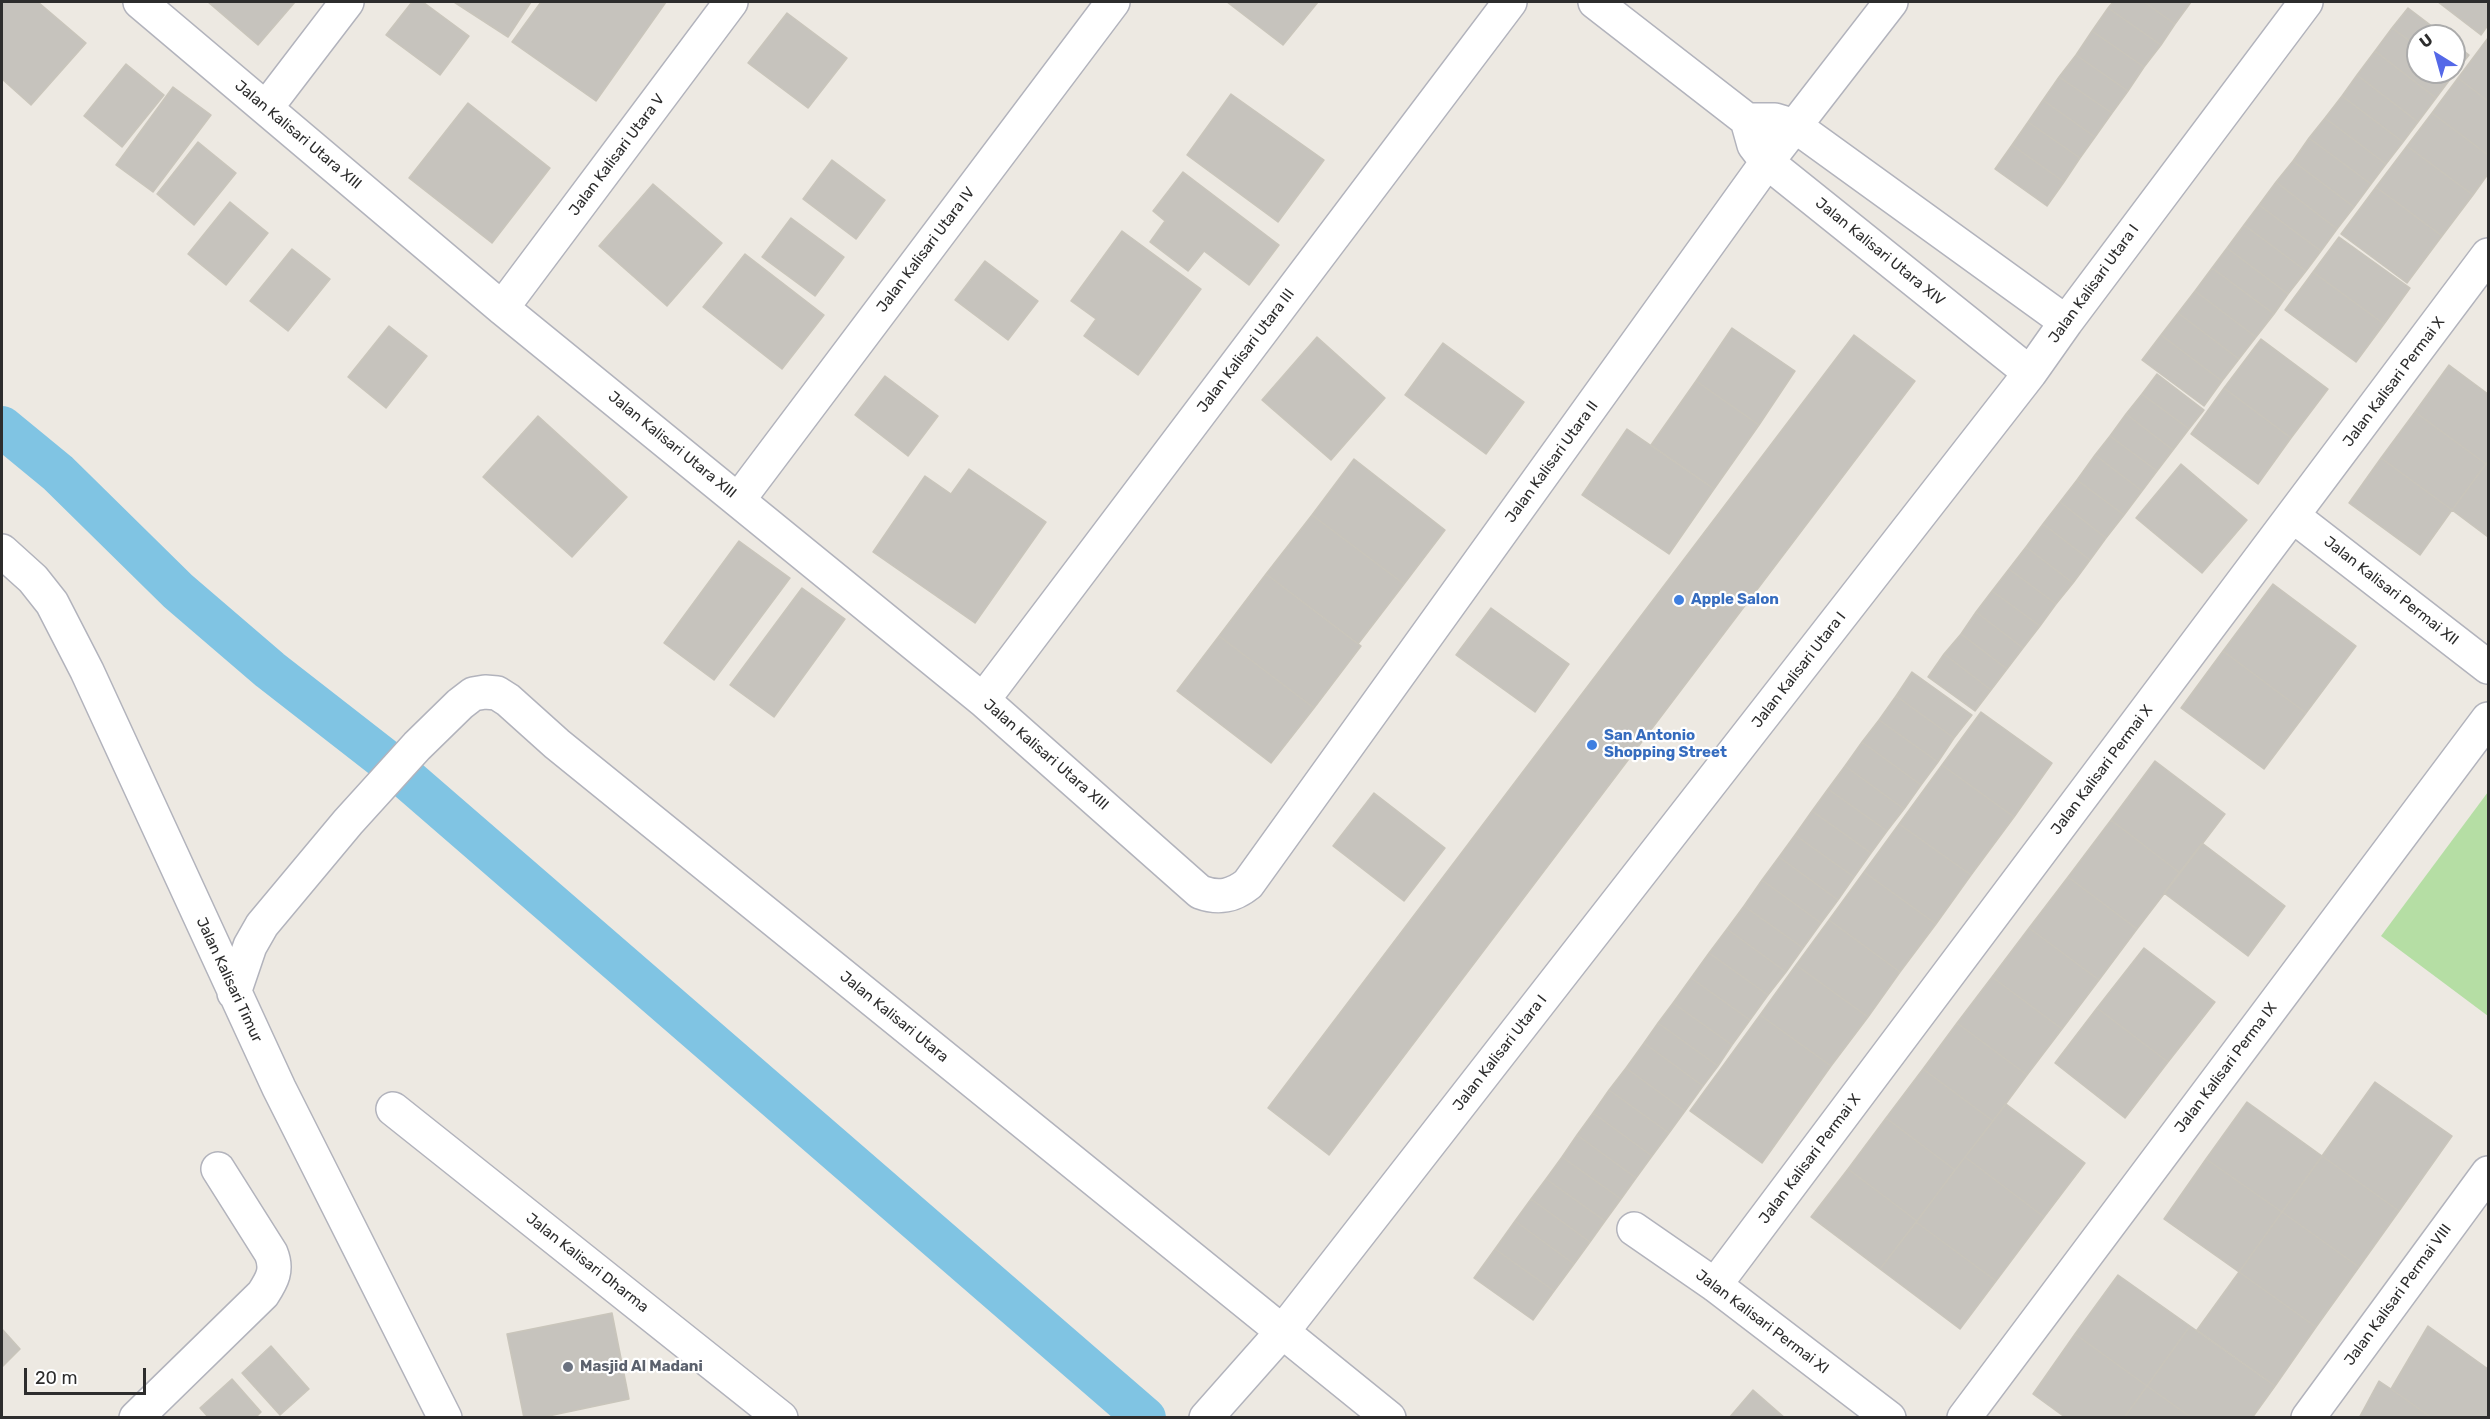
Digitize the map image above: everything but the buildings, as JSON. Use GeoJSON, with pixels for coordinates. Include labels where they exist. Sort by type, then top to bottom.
{"type":"FeatureCollection","features":[{"type":"Feature","properties":{"kind":"street","name":"Jalan Kalisari Utara XIII"},"geometry":{"type":"LineString","coordinates":[[140,2],[502,308],[982,700],[1200,892]]}},
{"type":"Feature","properties":{"kind":"street"},"geometry":{"type":"LineString","coordinates":[[266,108],[347,2]]}},
{"type":"Feature","properties":{"kind":"street","name":"Jalan Kalisari Utara V"},"geometry":{"type":"LineString","coordinates":[[502,308],[731,2]]}},
{"type":"Feature","properties":{"kind":"street","name":"Jalan Kalisari Utara IV"},"geometry":{"type":"LineString","coordinates":[[739,500],[1113,2]]}},
{"type":"Feature","properties":{"kind":"street","name":"Jalan Kalisari Utara III"},"geometry":{"type":"LineString","coordinates":[[982,700],[1510,2]]}},
{"type":"Feature","properties":{"kind":"street"},"geometry":{"type":"LineString","coordinates":[[1595,2],[1747,120],[1775,120],[1795,126],[2066,322]]}},
{"type":"Feature","properties":{"kind":"street","name":"Jalan Kalisari Utara II"},"geometry":{"type":"LineString","coordinates":[[1200,892],[1214,897],[1231,894],[1248,884],[1767,162],[1891,2]]}},
{"type":"Feature","properties":{"kind":"street","name":"Jalan Kalisari Utara I"},"geometry":{"type":"LineString","coordinates":[[1206,1418],[1276,1339],[2030,373],[2306,2]]}},
{"type":"Feature","properties":{"kind":"street","name":"Jalan Kalisari Utara XIV"},"geometry":{"type":"LineString","coordinates":[[1747,120],[1754,145],[1767,162],[2030,373]]}},
{"type":"Feature","properties":{"kind":"street","name":"Jalan Kalisari Permai X"},"geometry":{"type":"LineString","coordinates":[[1715,1285],[2488,255]]}},
{"type":"Feature","properties":{"kind":"street","name":"Jalan Kalisari Permai XII"},"geometry":{"type":"LineString","coordinates":[[2294,516],[2488,667]]}},
{"type":"Feature","properties":{"kind":"street","name":"Jalan Kalisari Timur"},"geometry":{"type":"LineString","coordinates":[[2,551],[27,573],[52,603],[87,671],[234,993],[445,1418]]}},
{"type":"Feature","properties":{"kind":"street","name":"Jalan Kalisari Utara"},"geometry":{"type":"LineString","coordinates":[[234,993],[246,956],[262,925],[348,822],[417,746],[460,704],[473,694],[497,693],[1276,1339],[1389,1418]]}},
{"type":"Feature","properties":{"kind":"street","name":"Jalan Kalisari Perma IX"},"geometry":{"type":"LineString","coordinates":[[1964,1418],[2488,719]]}},
{"type":"Feature","properties":{"kind":"street","name":"Jalan Kalisari Dharma"},"geometry":{"type":"LineString","coordinates":[[393,1109],[781,1418]]}},
{"type":"Feature","properties":{"kind":"street"},"geometry":{"type":"LineString","coordinates":[[135,1418],[263,1294],[273,1279],[275,1269],[271,1253],[218,1169]]}},
{"type":"Feature","properties":{"kind":"street","name":"Jalan Kalisari Permai VIII"},"geometry":{"type":"LineString","coordinates":[[2308,1418],[2488,1173]]}},
{"type":"Feature","properties":{"kind":"street","name":"Jalan Kalisari Permai XI"},"geometry":{"type":"LineString","coordinates":[[1634,1229],[1715,1285],[1889,1418]]}},
{"type":"Feature","properties":{"kind":"green space"},"geometry":{"type":"Polygon","coordinates":[[[2488,792],[2488,1016],[2381,936],[2488,792]]]}},
{"type":"Feature","properties":{"kind":"waterway"},"geometry":{"type":"LineString","coordinates":[[2,427],[58,473],[178,591],[270,670],[383,758],[1145,1418]]}},
{"type":"Feature","properties":{"kind":"place","name":"Apple Salon"},"geometry":{"type":"Point","coordinates":[1679,600]}},
{"type":"Feature","properties":{"kind":"place","name":"San Antonio Shopping Street"},"geometry":{"type":"Point","coordinates":[1592,745]}},
{"type":"Feature","properties":{"kind":"place","name":"Masjid Al Madani"},"geometry":{"type":"Point","coordinates":[568,1367]}}]}
